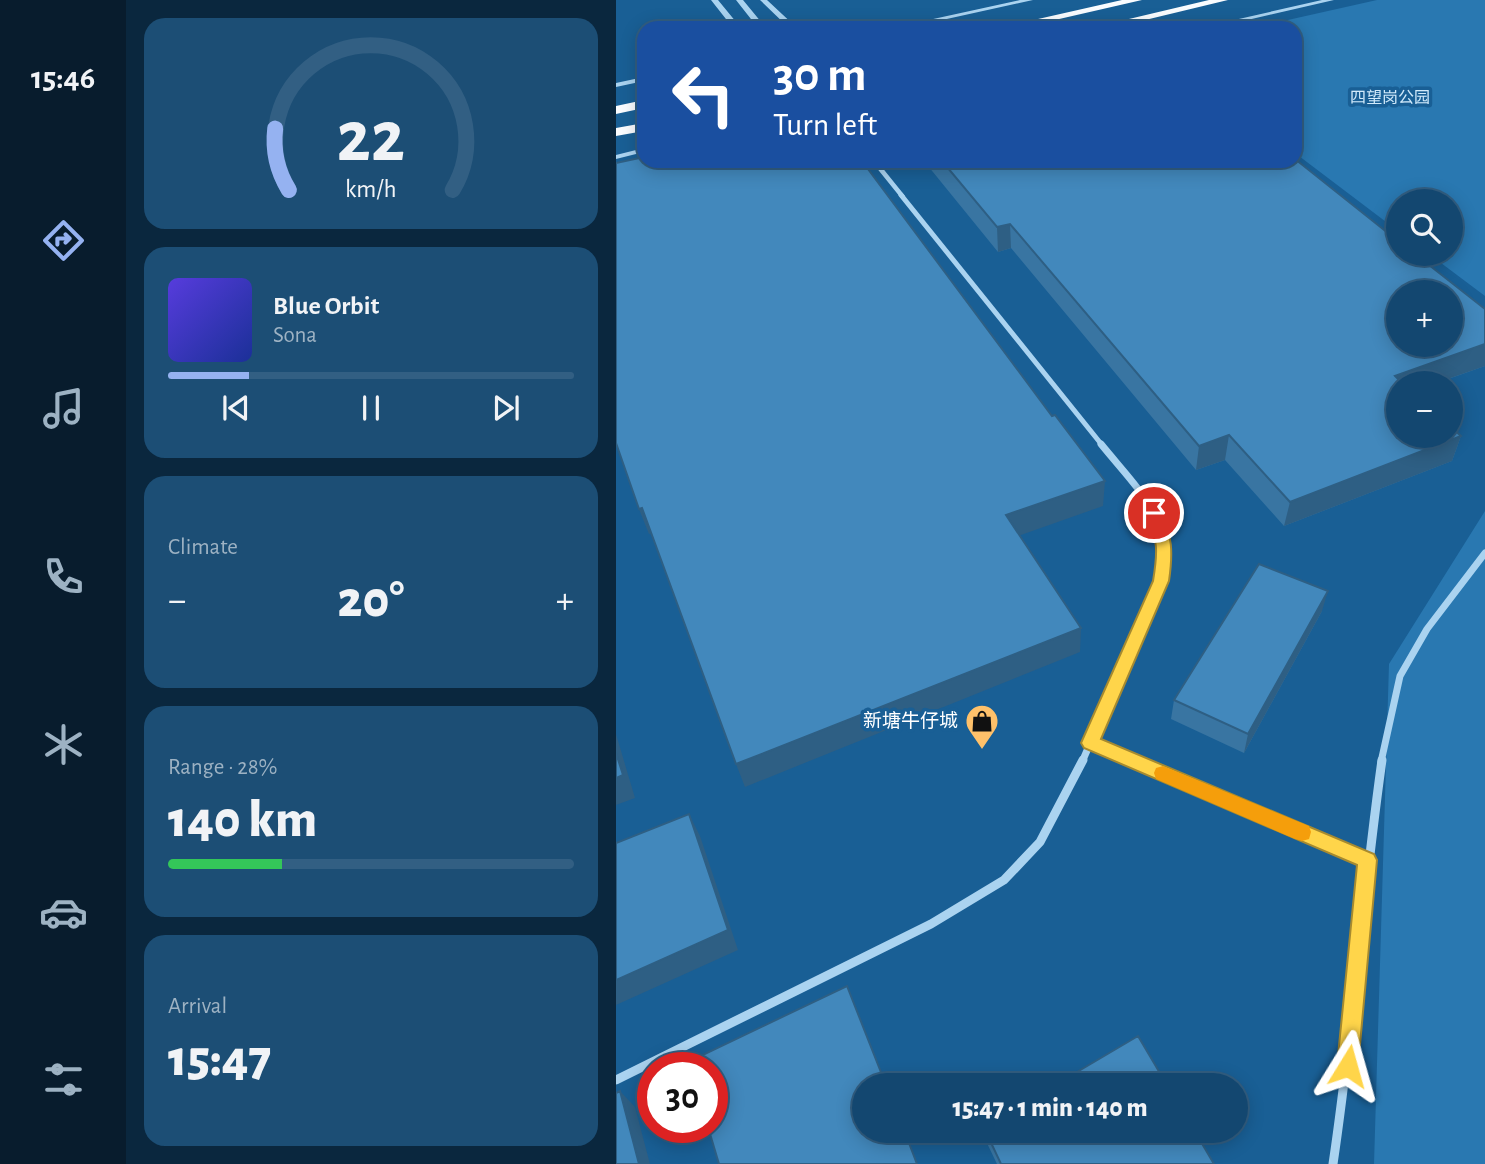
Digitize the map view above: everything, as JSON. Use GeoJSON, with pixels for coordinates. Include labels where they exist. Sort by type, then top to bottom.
{"type":"FeatureCollection","features":[{"type":"Feature","properties":{"kind":"highway"},"geometry":{"type":"LineString","coordinates":[[1037,21],[1137,0]]}},
{"type":"Feature","properties":{"kind":"highway"},"geometry":{"type":"LineString","coordinates":[[1128,21],[1223,0]]}},
{"type":"Feature","properties":{"kind":"highway"},"geometry":{"type":"LineString","coordinates":[[616,110],[637,106]]}},
{"type":"Feature","properties":{"kind":"highway"},"geometry":{"type":"LineString","coordinates":[[616,132],[637,128]]}},
{"type":"Feature","properties":{"kind":"street"},"geometry":{"type":"LineString","coordinates":[[714,0],[731,21]]}},
{"type":"Feature","properties":{"kind":"street"},"geometry":{"type":"LineString","coordinates":[[738,0],[756,21]]}},
{"type":"Feature","properties":{"kind":"street"},"geometry":{"type":"LineString","coordinates":[[764,0],[786,21]]}},
{"type":"Feature","properties":{"kind":"street"},"geometry":{"type":"LineString","coordinates":[[930,21],[1030,0]]}},
{"type":"Feature","properties":{"kind":"street"},"geometry":{"type":"LineString","coordinates":[[1235,21],[1331,0]]}},
{"type":"Feature","properties":{"kind":"street"},"geometry":{"type":"LineString","coordinates":[[616,85],[637,80]]}},
{"type":"Feature","properties":{"kind":"street"},"geometry":{"type":"LineString","coordinates":[[616,157],[637,152]]}},
{"type":"Feature","properties":{"kind":"street"},"geometry":{"type":"LineString","coordinates":[[616,1080],[932,924],[1004,880],[1040,842],[1090,743],[1161,581],[1166,552],[1160,525],[1123,471],[880,168]]}},
{"type":"Feature","properties":{"kind":"street"},"geometry":{"type":"LineString","coordinates":[[1333,1164],[1351,1042],[1367,860],[1384,743],[1399,676],[1427,629],[1485,553]]}},
{"type":"Feature","properties":{"kind":"street"},"geometry":{"type":"LineString","coordinates":[[1090,743],[1367,860]]}},
{"type":"Feature","properties":{"kind":"green space","name":"四望岗公园"},"geometry":{"type":"Polygon","coordinates":[[[1377,0],[1485,0],[1485,296],[1445,266],[1463,266],[1463,189],[1386,189],[1386,222],[1302,158],[1302,21],[1283,21],[1377,0]]]}},
{"type":"Feature","properties":{"kind":"green space"},"geometry":{"type":"Polygon","coordinates":[[[1485,511],[1485,1164],[1374,1164],[1389,664],[1485,511]]]}},
{"type":"Feature","properties":{"kind":"building"},"geometry":{"type":"Polygon","coordinates":[[[637,158],[637,168],[867,168],[1052,416],[1055,415],[1105,481],[1006,515],[1081,628],[736,764],[616,443],[616,163],[637,158]]]}},
{"type":"Feature","properties":{"kind":"building"},"geometry":{"type":"Polygon","coordinates":[[[1302,165],[1386,231],[1386,266],[1430,266],[1448,280],[1386,280],[1386,357],[1448,357],[1409,371],[1386,371],[1386,448],[1430,448],[1290,502],[1229,435],[1199,446],[1010,224],[997,227],[948,168],[1302,168],[1302,165]]]}},
{"type":"Feature","properties":{"kind":"building"},"geometry":{"type":"Polygon","coordinates":[[[1463,292],[1485,309],[1485,344],[1463,352],[1463,292]]]}},
{"type":"Feature","properties":{"kind":"building"},"geometry":{"type":"Polygon","coordinates":[[[1259,564],[1328,591],[1248,734],[1174,700],[1259,564]]]}},
{"type":"Feature","properties":{"kind":"building"},"geometry":{"type":"Polygon","coordinates":[[[616,753],[623,775],[616,778],[616,753]]]}},
{"type":"Feature","properties":{"kind":"building"},"geometry":{"type":"Polygon","coordinates":[[[689,814],[728,930],[616,980],[616,843],[689,814]]]}},
{"type":"Feature","properties":{"kind":"building"},"geometry":{"type":"Polygon","coordinates":[[[847,986],[881,1073],[852,1073],[852,1143],[909,1143],[917,1164],[719,1164],[713,1143],[728,1143],[728,1052],[709,1052],[847,986]]]}},
{"type":"Feature","properties":{"kind":"building"},"geometry":{"type":"Polygon","coordinates":[[[1138,1036],[1160,1073],[1075,1073],[1138,1036]]]}},
{"type":"Feature","properties":{"kind":"building"},"geometry":{"type":"Polygon","coordinates":[[[620,1091],[639,1164],[616,1164],[616,1093],[620,1091]]]}},
{"type":"Feature","properties":{"kind":"building"},"geometry":{"type":"Polygon","coordinates":[[[991,1143],[1202,1143],[1214,1164],[1001,1164],[991,1143]]]}},
{"type":"Feature","properties":{"kind":"slow traffic"},"geometry":{"type":"LineString","coordinates":[[1163,773],[1302,832]]}},
{"type":"Feature","properties":{"kind":"place","name":"新塘牛仔城"},"geometry":{"type":"Point","coordinates":[982,751]}},
{"type":"Feature","properties":{"kind":"route"},"geometry":{"type":"LineString","coordinates":[[1154,513],[1164,538],[1166,552],[1161,581],[1090,743],[1367,860],[1348,1066]]}}]}
